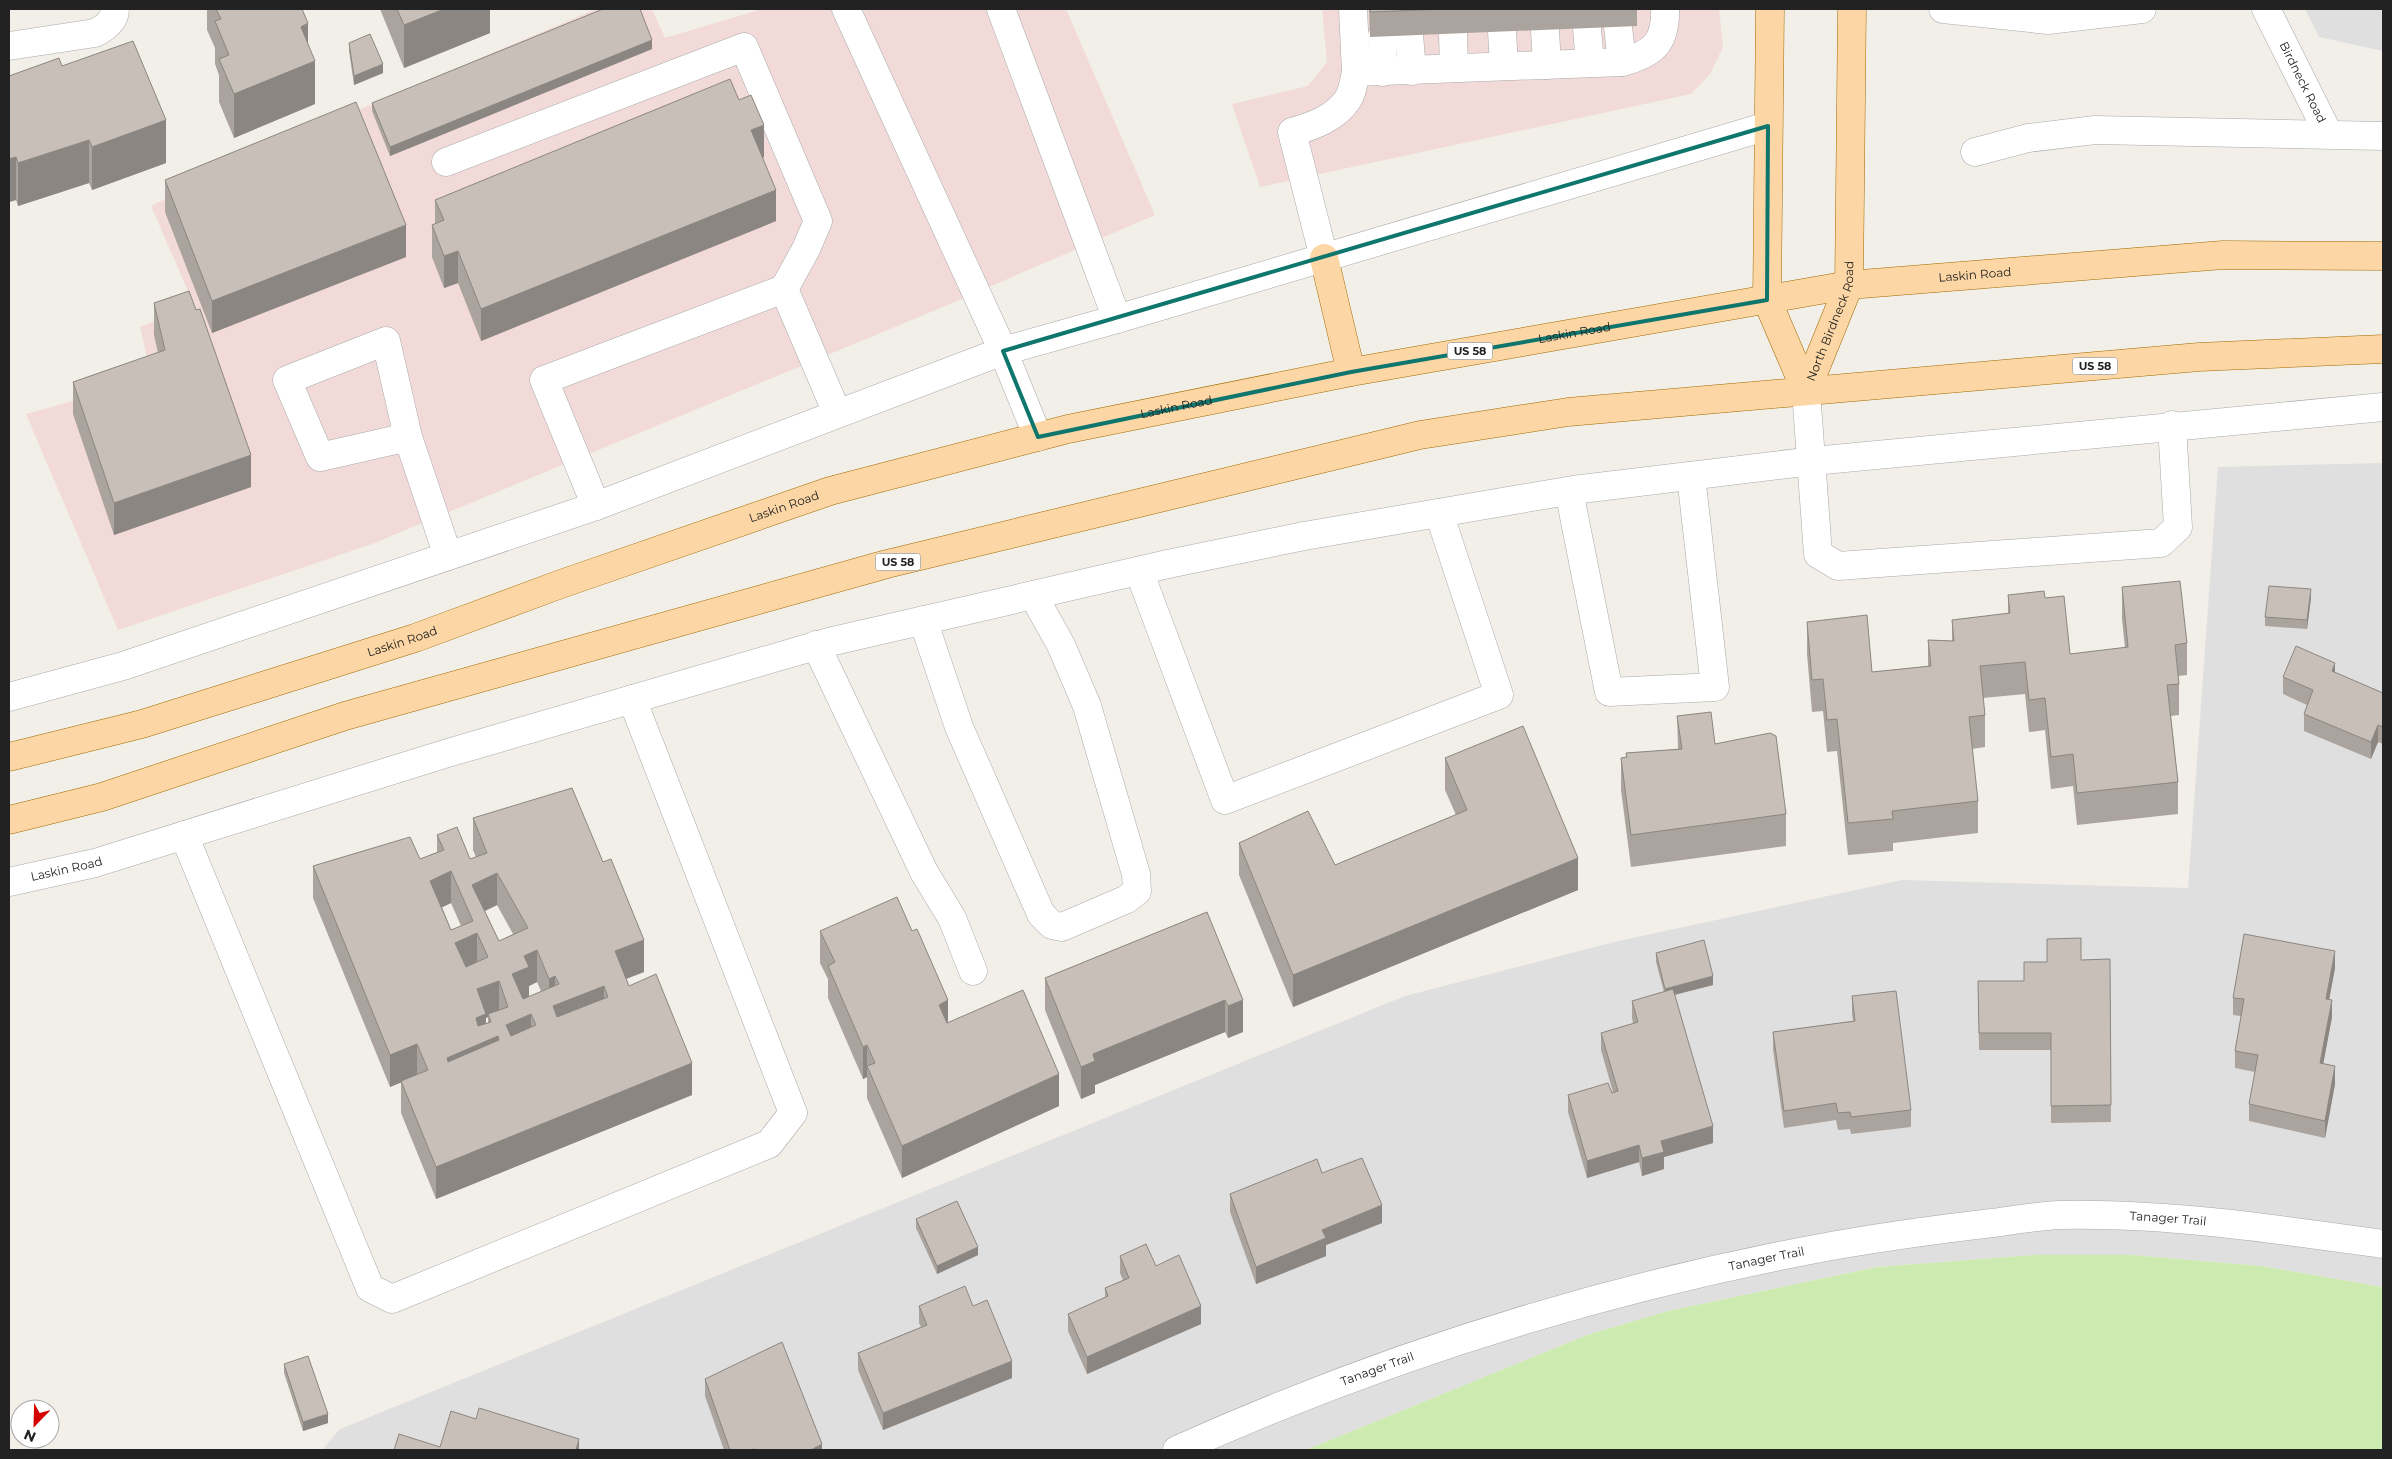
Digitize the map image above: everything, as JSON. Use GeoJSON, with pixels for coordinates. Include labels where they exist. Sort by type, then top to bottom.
{"type":"FeatureCollection","features":[{"type":"Feature","properties":{"kind":"main road","name":"North Birdneck Road"},"geometry":{"type":"LineString","coordinates":[[1770,9],[1766,300],[1806,391]]}},
{"type":"Feature","properties":{"kind":"main road","name":"North Birdneck Road"},"geometry":{"type":"LineString","coordinates":[[1806,391],[1849,285],[1852,9]]}},
{"type":"Feature","properties":{"kind":"main road","name":"Laskin Road"},"geometry":{"type":"LineString","coordinates":[[9,757],[142,724],[415,638],[561,584],[830,491],[1038,437],[1351,372],[1849,285],[2223,255],[2383,256]]}},
{"type":"Feature","properties":{"kind":"main road"},"geometry":{"type":"LineString","coordinates":[[1324,258],[1351,372]]}},
{"type":"Feature","properties":{"kind":"main road","name":"US 58"},"geometry":{"type":"LineString","coordinates":[[9,820],[102,796],[345,716],[886,564],[1420,435],[1568,412],[2199,357],[2383,349]]}},
{"type":"Feature","properties":{"kind":"street"},"geometry":{"type":"LineString","coordinates":[[9,46],[95,33],[107,27],[116,12],[115,9]]}},
{"type":"Feature","properties":{"kind":"street"},"geometry":{"type":"LineString","coordinates":[[846,9],[1003,351],[1038,437]]}},
{"type":"Feature","properties":{"kind":"street"},"geometry":{"type":"LineString","coordinates":[[1001,9],[1117,319]]}},
{"type":"Feature","properties":{"kind":"street"},"geometry":{"type":"LineString","coordinates":[[1324,258],[1292,132],[1312,126],[1336,114],[1349,98],[1356,72],[1353,9]]}},
{"type":"Feature","properties":{"kind":"street"},"geometry":{"type":"LineString","coordinates":[[1356,72],[1622,62],[1644,56],[1658,42],[1666,26],[1665,9]]}},
{"type":"Feature","properties":{"kind":"street"},"geometry":{"type":"LineString","coordinates":[[1943,9],[2048,20],[2142,9]]}},
{"type":"Feature","properties":{"kind":"street","name":"Birdneck Road"},"geometry":{"type":"LineString","coordinates":[[2266,9],[2328,134],[2383,136]]}},
{"type":"Feature","properties":{"kind":"street"},"geometry":{"type":"LineString","coordinates":[[1618,27],[1622,62]]}},
{"type":"Feature","properties":{"kind":"street"},"geometry":{"type":"LineString","coordinates":[[1587,28],[1590,63]]}},
{"type":"Feature","properties":{"kind":"street"},"geometry":{"type":"LineString","coordinates":[[1545,30],[1547,64]]}},
{"type":"Feature","properties":{"kind":"street"},"geometry":{"type":"LineString","coordinates":[[1502,31],[1504,66]]}},
{"type":"Feature","properties":{"kind":"street"},"geometry":{"type":"LineString","coordinates":[[1453,34],[1454,68]]}},
{"type":"Feature","properties":{"kind":"street"},"geometry":{"type":"LineString","coordinates":[[1382,36],[1383,72]]}},
{"type":"Feature","properties":{"kind":"street"},"geometry":{"type":"LineString","coordinates":[[1409,36],[1412,71]]}},
{"type":"Feature","properties":{"kind":"street"},"geometry":{"type":"LineString","coordinates":[[446,162],[744,47],[818,221],[806,249],[784,289],[544,380],[596,506]]}},
{"type":"Feature","properties":{"kind":"street"},"geometry":{"type":"LineString","coordinates":[[9,697],[122,666],[596,506],[1003,351],[1768,126]]}},
{"type":"Feature","properties":{"kind":"street"},"geometry":{"type":"LineString","coordinates":[[1975,152],[2028,138],[2095,130],[2328,134]]}},
{"type":"Feature","properties":{"kind":"street"},"geometry":{"type":"LineString","coordinates":[[784,289],[837,413]]}},
{"type":"Feature","properties":{"kind":"street"},"geometry":{"type":"LineString","coordinates":[[408,437],[320,456],[287,380],[386,341],[408,437],[448,556]]}},
{"type":"Feature","properties":{"kind":"street"},"geometry":{"type":"LineString","coordinates":[[1806,391],[1813,461],[1818,554],[1838,566],[2161,542],[2178,527],[2172,425]]}},
{"type":"Feature","properties":{"kind":"street","name":"Laskin Road"},"geometry":{"type":"LineString","coordinates":[[9,882],[95,863],[451,752],[816,646],[1139,571],[1304,536],[1569,491],[1813,461],[2172,425],[2383,407]]}},
{"type":"Feature","properties":{"kind":"street"},"geometry":{"type":"LineString","coordinates":[[1569,491],[1609,692],[1715,687],[1691,476]]}},
{"type":"Feature","properties":{"kind":"street"},"geometry":{"type":"LineString","coordinates":[[1139,571],[1224,800],[1499,695],[1439,513]]}},
{"type":"Feature","properties":{"kind":"street"},"geometry":{"type":"LineString","coordinates":[[923,620],[959,727],[1041,914],[1052,925],[1062,927],[1127,899],[1137,891],[1136,874],[1088,706],[1061,645],[1033,595]]}},
{"type":"Feature","properties":{"kind":"street"},"geometry":{"type":"LineString","coordinates":[[816,646],[924,872],[952,918],[972,970]]}},
{"type":"Feature","properties":{"kind":"street"},"geometry":{"type":"LineString","coordinates":[[184,835],[370,1288],[392,1299],[769,1144],[793,1114],[632,699]]}},
{"type":"Feature","properties":{"kind":"street","name":"Tanager Trail"},"geometry":{"type":"LineString","coordinates":[[1177,1450],[1262,1412],[1427,1350],[1596,1298],[1751,1260],[1902,1233],[2056,1215],[2130,1215],[2273,1228],[2383,1244]]}},
{"type":"Feature","properties":{"kind":"highlighted area"},"geometry":{"type":"Polygon","coordinates":[[[1768,126],[1767,300],[1351,372],[1038,437],[1003,351],[1768,126]]]}},
{"type":"Feature","properties":{"kind":"shaded area"},"geometry":{"type":"Polygon","coordinates":[[[596,9],[652,9],[665,38],[762,9],[1066,9],[1155,215],[943,307],[372,544],[118,630],[26,414],[152,379],[140,327],[194,305],[151,206],[264,150],[596,9]]]}},
{"type":"Feature","properties":{"kind":"shaded area"},"geometry":{"type":"Polygon","coordinates":[[[1322,9],[1719,9],[1723,47],[1710,74],[1691,94],[1260,187],[1232,104],[1308,86],[1327,62],[1322,9]]]}},
{"type":"Feature","properties":{"kind":"shaded area"},"geometry":{"type":"Polygon","coordinates":[[[2305,9],[2383,9],[2383,51],[2319,37],[2305,9]]]}},
{"type":"Feature","properties":{"kind":"shaded area"},"geometry":{"type":"Polygon","coordinates":[[[2383,463],[2383,1287],[2261,1266],[2132,1255],[2034,1255],[1876,1267],[1668,1311],[1587,1335],[1306,1450],[322,1450],[340,1429],[1405,996],[1614,942],[1902,880],[2188,888],[2218,467],[2383,463]]]}},
{"type":"Feature","properties":{"kind":"green space"},"geometry":{"type":"Polygon","coordinates":[[[2034,1255],[2132,1255],[2261,1266],[2383,1287],[2383,1450],[1306,1450],[1587,1335],[1668,1311],[1877,1267],[2034,1255]]]}},
{"type":"Feature","properties":{"kind":"building"},"geometry":{"type":"Polygon","coordinates":[[[216,9],[302,9],[308,23],[301,27],[315,61],[234,94],[219,59],[229,55],[215,21],[221,19],[216,9]]]}},
{"type":"Feature","properties":{"kind":"building"},"geometry":{"type":"Polygon","coordinates":[[[397,9],[444,9],[404,25],[397,9]]]}},
{"type":"Feature","properties":{"kind":"building"},"geometry":{"type":"Polygon","coordinates":[[[603,9],[640,9],[652,40],[390,147],[372,103],[603,9]]]}},
{"type":"Feature","properties":{"kind":"building"},"geometry":{"type":"Polygon","coordinates":[[[1370,9],[1445,9],[1370,12],[1370,9]]]}},
{"type":"Feature","properties":{"kind":"building"},"geometry":{"type":"Polygon","coordinates":[[[370,34],[383,64],[354,76],[349,43],[370,34]]]}},
{"type":"Feature","properties":{"kind":"building"},"geometry":{"type":"Polygon","coordinates":[[[133,41],[166,120],[92,147],[89,140],[18,163],[16,157],[9,159],[9,76],[59,58],[62,66],[133,41]]]}},
{"type":"Feature","properties":{"kind":"building"},"geometry":{"type":"Polygon","coordinates":[[[730,79],[739,100],[751,95],[764,125],[751,130],[776,190],[481,309],[458,251],[444,256],[432,225],[444,220],[435,200],[730,79]]]}},
{"type":"Feature","properties":{"kind":"building"},"geometry":{"type":"Polygon","coordinates":[[[356,102],[406,225],[212,301],[165,180],[356,102]]]}},
{"type":"Feature","properties":{"kind":"building"},"geometry":{"type":"Polygon","coordinates":[[[189,291],[196,310],[200,309],[251,455],[114,503],[73,382],[165,350],[154,303],[189,291]]]}},
{"type":"Feature","properties":{"kind":"building"},"geometry":{"type":"Polygon","coordinates":[[[2180,581],[2187,643],[2175,645],[2179,684],[2167,685],[2178,782],[2077,793],[2073,754],[2051,757],[2045,698],[2029,700],[2025,662],[1980,666],[1985,715],[1969,717],[1978,801],[1892,811],[1893,819],[1848,823],[1837,719],[1827,720],[1823,679],[1812,680],[1807,622],[1867,615],[1872,672],[1931,666],[1928,640],[1954,641],[1952,620],[2010,613],[2008,595],[2044,591],[2045,598],[2064,596],[2070,654],[2128,647],[2122,587],[2180,581]]]}},
{"type":"Feature","properties":{"kind":"building"},"geometry":{"type":"Polygon","coordinates":[[[2269,586],[2311,589],[2307,620],[2265,617],[2269,586]]]}},
{"type":"Feature","properties":{"kind":"building"},"geometry":{"type":"Polygon","coordinates":[[[2296,646],[2335,663],[2332,671],[2383,693],[2383,727],[2378,725],[2371,742],[2304,714],[2313,690],[2283,677],[2296,646]]]}},
{"type":"Feature","properties":{"kind":"building"},"geometry":{"type":"Polygon","coordinates":[[[1711,712],[1715,744],[1770,733],[1776,736],[1786,814],[1631,835],[1621,758],[1627,757],[1626,753],[1682,749],[1677,716],[1711,712]]]}},
{"type":"Feature","properties":{"kind":"building"},"geometry":{"type":"Polygon","coordinates":[[[1523,726],[1578,858],[1293,975],[1239,843],[1308,811],[1335,865],[1467,810],[1445,758],[1523,726]]]}},
{"type":"Feature","properties":{"kind":"building"},"geometry":{"type":"Polygon","coordinates":[[[572,788],[603,862],[611,859],[644,940],[615,951],[629,986],[656,974],[692,1063],[436,1167],[401,1081],[428,1070],[417,1044],[390,1055],[313,866],[410,837],[420,859],[444,850],[437,835],[457,827],[470,859],[487,853],[473,818],[572,788]],[[451,871],[430,881],[451,930],[473,921],[451,871]],[[497,873],[472,885],[499,941],[528,928],[497,873]],[[477,933],[455,943],[466,967],[488,957],[477,933]],[[537,950],[524,956],[529,967],[512,974],[523,999],[559,984],[555,976],[549,979],[537,950]],[[499,981],[477,989],[486,1014],[476,1018],[478,1026],[491,1022],[488,1014],[508,1007],[499,981]],[[604,986],[553,1006],[557,1017],[608,997],[604,986]],[[531,1014],[506,1025],[511,1036],[536,1025],[531,1014]],[[498,1036],[447,1058],[448,1062],[499,1040],[498,1036]]]}},
{"type":"Feature","properties":{"kind":"building"},"geometry":{"type":"Polygon","coordinates":[[[897,897],[912,931],[917,929],[948,1000],[939,1005],[947,1023],[1023,990],[1059,1074],[902,1146],[867,1066],[875,1063],[867,1045],[863,1047],[828,966],[835,962],[820,931],[897,897]]]}},
{"type":"Feature","properties":{"kind":"building"},"geometry":{"type":"Polygon","coordinates":[[[1207,912],[1243,1000],[1228,1006],[1225,1000],[1093,1054],[1095,1061],[1081,1067],[1045,978],[1207,912]]]}},
{"type":"Feature","properties":{"kind":"building"},"geometry":{"type":"Polygon","coordinates":[[[2244,934],[2335,951],[2326,999],[2332,1000],[2320,1063],[2335,1066],[2325,1121],[2249,1104],[2258,1055],[2235,1051],[2244,999],[2233,998],[2244,934]]]}},
{"type":"Feature","properties":{"kind":"building"},"geometry":{"type":"Polygon","coordinates":[[[2081,938],[2081,960],[2110,959],[2111,1105],[2051,1106],[2051,1033],[1979,1033],[1978,981],[2024,981],[2024,962],[2047,962],[2047,939],[2081,938]]]}},
{"type":"Feature","properties":{"kind":"building"},"geometry":{"type":"Polygon","coordinates":[[[1704,940],[1713,976],[1665,989],[1656,953],[1704,940]]]}},
{"type":"Feature","properties":{"kind":"building"},"geometry":{"type":"Polygon","coordinates":[[[1673,989],[1713,1126],[1661,1141],[1664,1152],[1642,1158],[1639,1145],[1587,1161],[1568,1095],[1608,1083],[1612,1093],[1618,1091],[1601,1033],[1638,1022],[1632,1001],[1673,989]]]}},
{"type":"Feature","properties":{"kind":"building"},"geometry":{"type":"Polygon","coordinates":[[[1896,991],[1911,1110],[1851,1117],[1850,1112],[1838,1113],[1836,1103],[1784,1111],[1773,1032],[1855,1021],[1852,996],[1896,991]]]}},
{"type":"Feature","properties":{"kind":"building"},"geometry":{"type":"Polygon","coordinates":[[[1362,1158],[1382,1205],[1322,1230],[1326,1238],[1256,1267],[1230,1194],[1317,1159],[1322,1173],[1362,1158]]]}},
{"type":"Feature","properties":{"kind":"building"},"geometry":{"type":"Polygon","coordinates":[[[957,1201],[978,1247],[937,1266],[916,1219],[957,1201]]]}},
{"type":"Feature","properties":{"kind":"building"},"geometry":{"type":"Polygon","coordinates":[[[1146,1244],[1156,1266],[1179,1255],[1201,1306],[1087,1357],[1068,1314],[1108,1296],[1105,1288],[1129,1278],[1120,1256],[1146,1244]]]}},
{"type":"Feature","properties":{"kind":"building"},"geometry":{"type":"Polygon","coordinates":[[[965,1286],[973,1306],[987,1300],[1012,1361],[883,1413],[858,1353],[927,1325],[919,1306],[965,1286]]]}},
{"type":"Feature","properties":{"kind":"building"},"geometry":{"type":"Polygon","coordinates":[[[782,1342],[822,1444],[811,1450],[730,1450],[705,1379],[782,1342]]]}},
{"type":"Feature","properties":{"kind":"building"},"geometry":{"type":"Polygon","coordinates":[[[308,1356],[328,1414],[303,1422],[284,1364],[308,1356]]]}},
{"type":"Feature","properties":{"kind":"building"},"geometry":{"type":"Polygon","coordinates":[[[479,1408],[579,1439],[576,1450],[394,1450],[399,1434],[440,1447],[451,1411],[476,1419],[479,1408]]]}}]}
